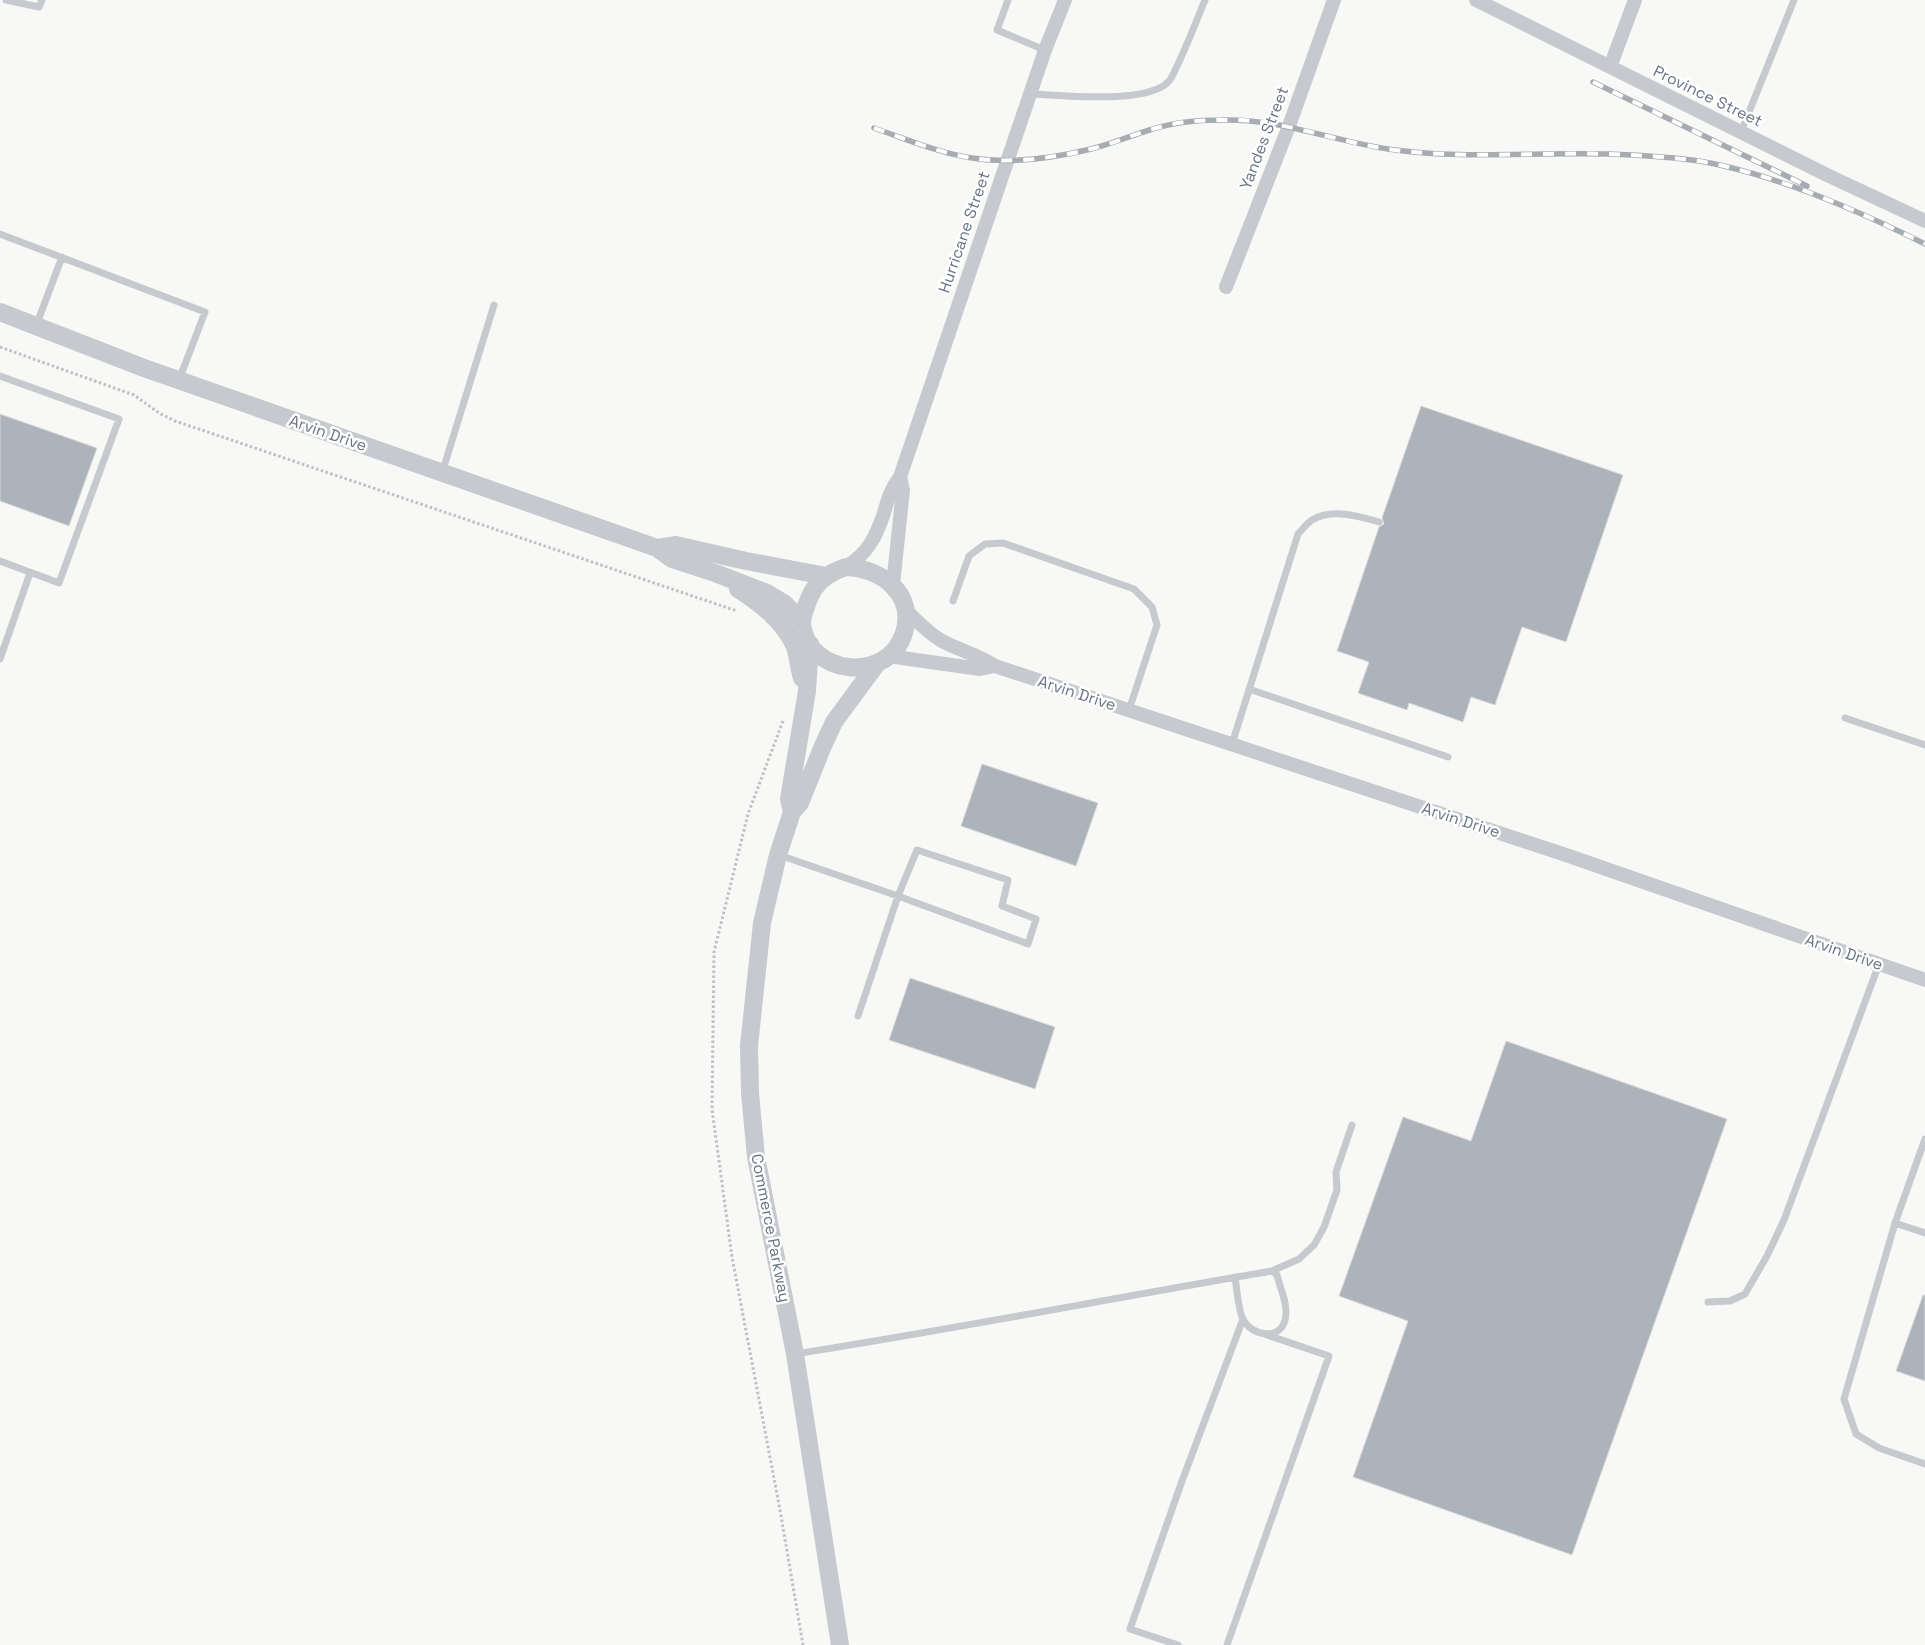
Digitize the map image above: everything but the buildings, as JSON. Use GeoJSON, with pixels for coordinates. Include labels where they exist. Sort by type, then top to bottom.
{"type":"FeatureCollection","features":[{"type":"Feature","properties":{"kind":"street","name":"Hurricane Street"},"geometry":{"type":"LineString","coordinates":[[846,567],[860,558],[869,546],[883,514],[892,486],[900,477],[977,246],[1045,50],[1065,0]]}},
{"type":"Feature","properties":{"kind":"street","name":"Yandes Street"},"geometry":{"type":"LineString","coordinates":[[1226,287],[1289,126],[1334,0]]}},
{"type":"Feature","properties":{"kind":"street"},"geometry":{"type":"LineString","coordinates":[[1610,67],[1635,0]]}},
{"type":"Feature","properties":{"kind":"street","name":"Province Street"},"geometry":{"type":"LineString","coordinates":[[1484,2],[1827,175],[1925,221]]}},
{"type":"Feature","properties":{"kind":"street","name":"Arvin Drive"},"geometry":{"type":"LineString","coordinates":[[0,312],[179,381],[657,548],[672,559],[767,593],[785,604],[802,621],[810,644],[831,662],[843,667],[855,668],[882,661],[980,669],[995,666]]}},
{"type":"Feature","properties":{"kind":"street","name":"Hurricane Street"},"geometry":{"type":"LineString","coordinates":[[893,585],[903,490],[900,477]]}},
{"type":"Feature","properties":{"kind":"street","name":"Arvin Drive"},"geometry":{"type":"LineString","coordinates":[[657,548],[676,545],[746,561],[826,576]]}},
{"type":"Feature","properties":{"kind":"street"},"geometry":{"type":"LineString","coordinates":[[802,621],[810,596],[817,585],[826,576],[846,567],[871,571],[893,585]]}},
{"type":"Feature","properties":{"kind":"street"},"geometry":{"type":"LineString","coordinates":[[715,573],[755,600],[785,629],[795,647],[806,691]]}},
{"type":"Feature","properties":{"kind":"street","name":"Arvin Drive"},"geometry":{"type":"LineString","coordinates":[[893,585],[906,610],[925,630],[940,640],[982,658],[995,666],[1566,855],[1925,980]]}},
{"type":"Feature","properties":{"kind":"street"},"geometry":{"type":"LineString","coordinates":[[882,661],[897,646],[903,635],[907,622],[906,610]]}},
{"type":"Feature","properties":{"kind":"street","name":"Commerce Parkway"},"geometry":{"type":"LineString","coordinates":[[792,812],[789,799],[806,691],[810,644]]}},
{"type":"Feature","properties":{"kind":"street","name":"Commerce Parkway"},"geometry":{"type":"LineString","coordinates":[[840,1645],[795,1354],[756,1157],[750,1093],[749,1046],[754,980],[762,923],[778,855],[792,812],[800,803],[834,722],[882,661]]}},
{"type":"Feature","properties":{"kind":"lane"},"geometry":{"type":"LineString","coordinates":[[6,0],[39,7],[42,0]]}},
{"type":"Feature","properties":{"kind":"lane"},"geometry":{"type":"LineString","coordinates":[[1008,0],[997,30],[1045,50]]}},
{"type":"Feature","properties":{"kind":"lane"},"geometry":{"type":"LineString","coordinates":[[1030,94],[1118,96],[1140,95],[1156,91],[1169,81],[1190,38],[1205,0]]}},
{"type":"Feature","properties":{"kind":"lane"},"geometry":{"type":"LineString","coordinates":[[1741,132],[1794,0]]}},
{"type":"Feature","properties":{"kind":"lane"},"geometry":{"type":"LineString","coordinates":[[0,234],[205,312],[179,381]]}},
{"type":"Feature","properties":{"kind":"lane"},"geometry":{"type":"LineString","coordinates":[[36,326],[62,257]]}},
{"type":"Feature","properties":{"kind":"lane"},"geometry":{"type":"LineString","coordinates":[[442,473],[494,305]]}},
{"type":"Feature","properties":{"kind":"lane"},"geometry":{"type":"LineString","coordinates":[[0,376],[119,419],[59,583],[0,561]]}},
{"type":"Feature","properties":{"kind":"lane"},"geometry":{"type":"LineString","coordinates":[[1232,744],[1298,534],[1312,520],[1334,514],[1355,515],[1378,522]]}},
{"type":"Feature","properties":{"kind":"lane"},"geometry":{"type":"LineString","coordinates":[[953,601],[969,556],[985,544],[994,543],[1003,543],[1134,589],[1152,607],[1157,626],[1129,710]]}},
{"type":"Feature","properties":{"kind":"lane"},"geometry":{"type":"LineString","coordinates":[[0,659],[30,573]]}},
{"type":"Feature","properties":{"kind":"lane"},"geometry":{"type":"LineString","coordinates":[[1249,689],[1448,758]]}},
{"type":"Feature","properties":{"kind":"lane"},"geometry":{"type":"LineString","coordinates":[[1844,718],[1925,745]]}},
{"type":"Feature","properties":{"kind":"lane"},"geometry":{"type":"LineString","coordinates":[[778,855],[898,896],[1028,944],[1036,920],[1002,906],[1008,880],[917,850],[898,896],[858,1016]]}},
{"type":"Feature","properties":{"kind":"lane"},"geometry":{"type":"LineString","coordinates":[[1708,1302],[1730,1301],[1745,1294],[1767,1256],[1784,1220],[1879,964]]}},
{"type":"Feature","properties":{"kind":"lane"},"geometry":{"type":"LineString","coordinates":[[795,1354],[926,1333],[1272,1271],[1299,1259],[1314,1245],[1324,1227],[1337,1190],[1336,1172],[1352,1125]]}},
{"type":"Feature","properties":{"kind":"lane"},"geometry":{"type":"LineString","coordinates":[[1925,1139],[1895,1223],[1844,1399],[1856,1434],[1879,1448],[1925,1464]]}},
{"type":"Feature","properties":{"kind":"lane"},"geometry":{"type":"LineString","coordinates":[[1895,1223],[1925,1233]]}},
{"type":"Feature","properties":{"kind":"lane"},"geometry":{"type":"LineString","coordinates":[[1263,1334],[1273,1333],[1281,1329],[1285,1322],[1286,1312],[1277,1275],[1272,1271]]}},
{"type":"Feature","properties":{"kind":"lane"},"geometry":{"type":"LineString","coordinates":[[1227,1645],[1329,1356],[1253,1331],[1243,1319],[1235,1277]]}},
{"type":"Feature","properties":{"kind":"lane"},"geometry":{"type":"LineString","coordinates":[[1178,1645],[1130,1629],[1179,1490],[1243,1319]]}},
{"type":"Feature","properties":{"kind":"path"},"geometry":{"type":"LineString","coordinates":[[0,347],[134,396],[175,421],[737,611],[745,616]]}},
{"type":"Feature","properties":{"kind":"path"},"geometry":{"type":"LineString","coordinates":[[784,716],[748,814],[714,952],[712,1108],[732,1257],[778,1500],[803,1645]]}},
{"type":"Feature","properties":{"kind":"railway"},"geometry":{"type":"LineString","coordinates":[[1593,82],[1807,186]]}},
{"type":"Feature","properties":{"kind":"railway"},"geometry":{"type":"LineString","coordinates":[[874,128],[947,153],[987,160],[1017,160],[1062,155],[1099,147],[1145,131],[1170,125],[1222,120],[1243,120],[1285,126],[1367,145],[1418,152],[1479,155],[1601,154],[1680,159],[1716,164],[1778,181],[1853,210],[1925,244]]}}]}
